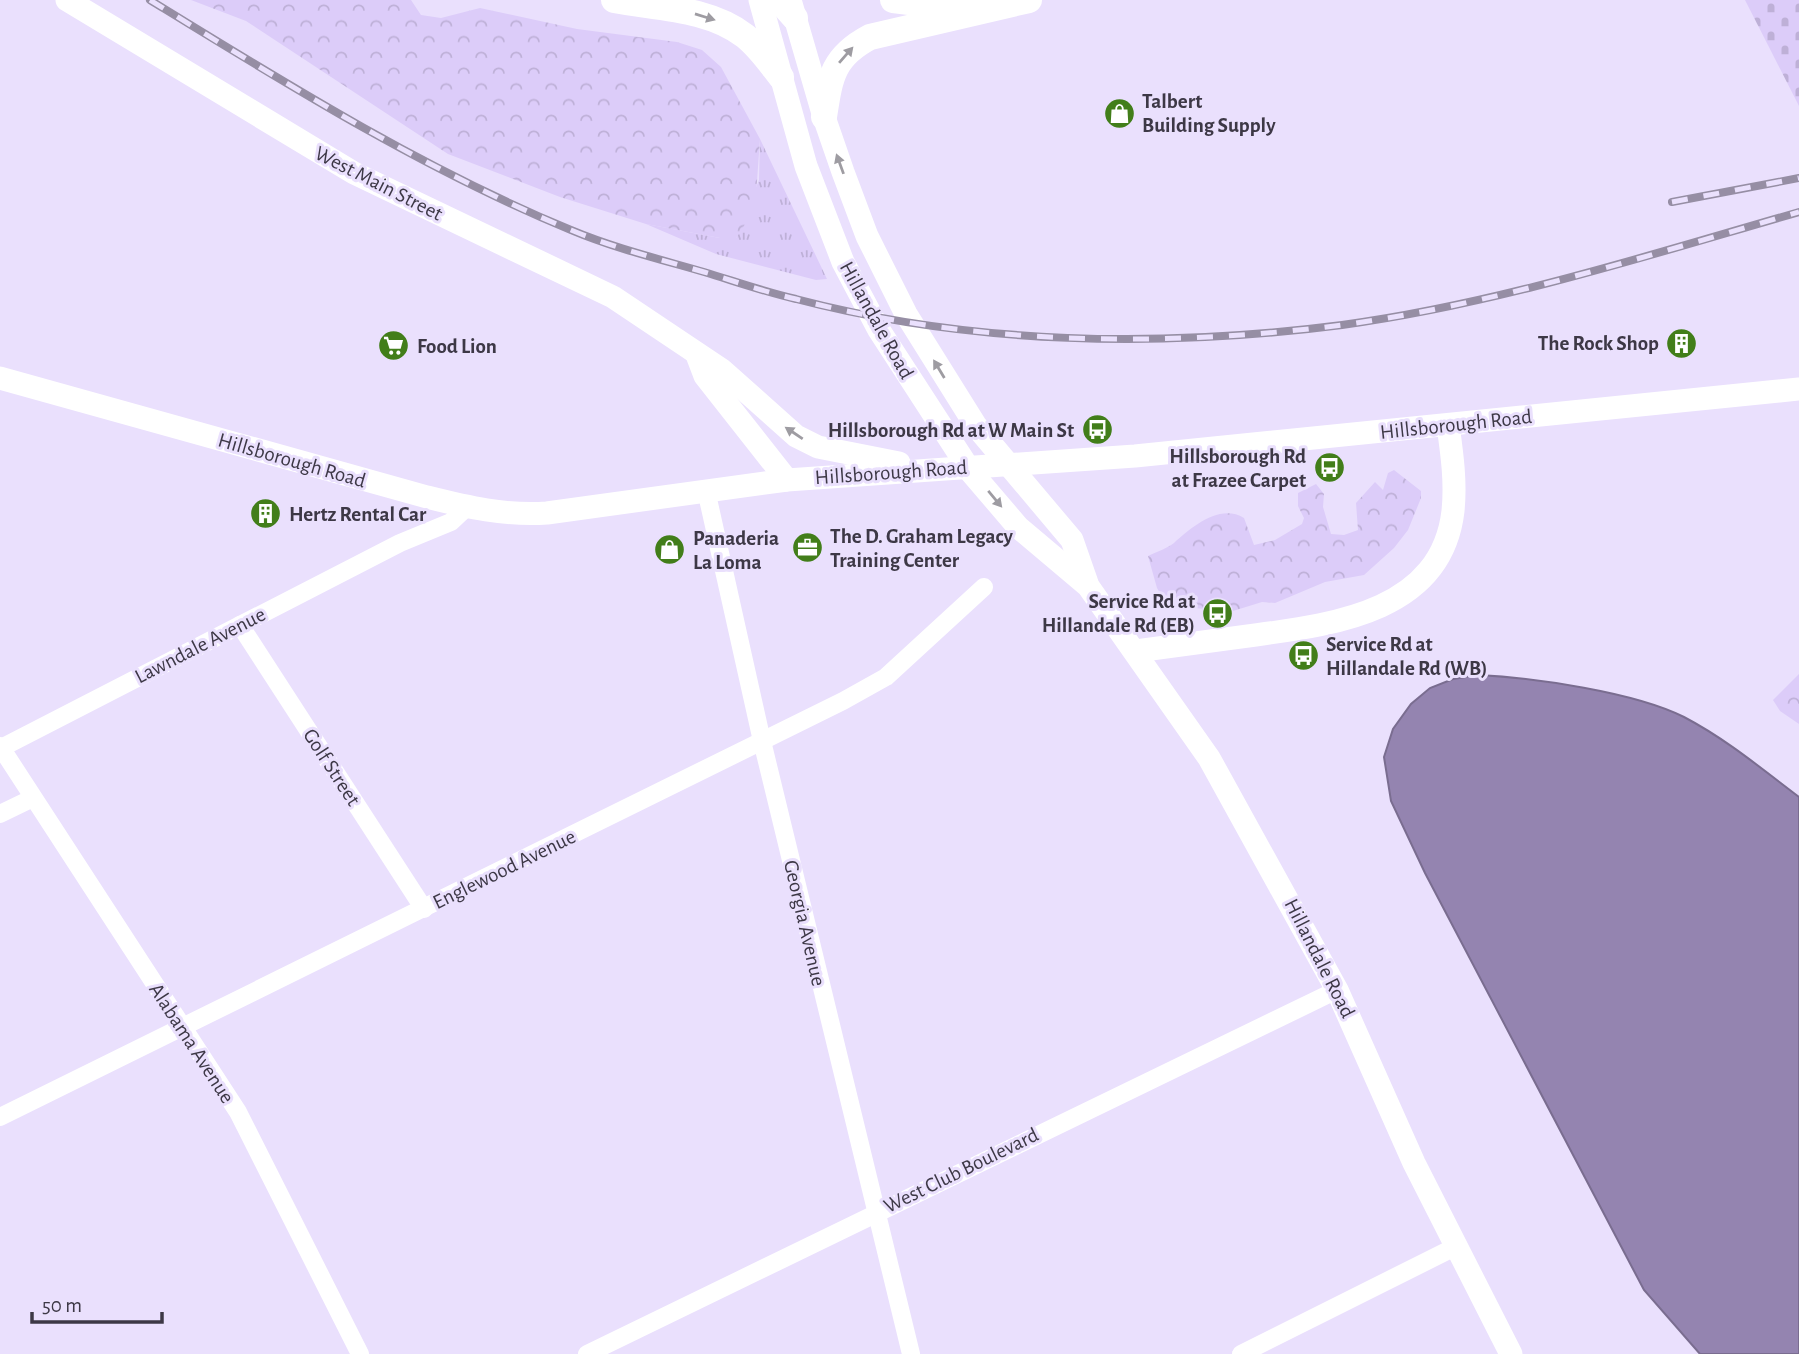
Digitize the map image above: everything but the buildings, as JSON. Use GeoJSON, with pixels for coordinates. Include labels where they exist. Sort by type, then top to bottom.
{"type":"FeatureCollection","features":[{"type":"Feature","properties":{"kind":"highway"},"geometry":{"type":"LineString","coordinates":[[614,0],[699,15],[721,22],[748,38],[780,77]]}},
{"type":"Feature","properties":{"kind":"highway"},"geometry":{"type":"LineString","coordinates":[[893,0],[934,5],[983,0]]}},
{"type":"Feature","properties":{"kind":"highway"},"geometry":{"type":"LineString","coordinates":[[824,117],[830,81],[840,59],[850,47],[870,37],[1029,0]]}},
{"type":"Feature","properties":{"kind":"main road","name":"West Main Street"},"geometry":{"type":"LineString","coordinates":[[67,0],[354,173],[613,297],[674,335],[697,355],[722,370],[796,436],[818,447],[858,453],[919,469]]}},
{"type":"Feature","properties":{"kind":"main road","name":"Hillandale Road"},"geometry":{"type":"LineString","coordinates":[[760,0],[806,166],[843,262],[879,330],[971,471],[1018,527],[1088,586],[1136,651],[1238,807],[1337,990],[1455,1247],[1511,1354]]}},
{"type":"Feature","properties":{"kind":"main road","name":"Hillandale Road"},"geometry":{"type":"LineString","coordinates":[[788,6],[867,236],[906,314],[976,426],[1072,540],[1088,586]]}},
{"type":"Feature","properties":{"kind":"main road","name":"West Main Street"},"geometry":{"type":"LineString","coordinates":[[697,355],[705,376],[787,480]]}},
{"type":"Feature","properties":{"kind":"main road","name":"Hillsborough Road"},"geometry":{"type":"LineString","coordinates":[[0,377],[461,506],[501,513],[540,513],[787,480],[1043,462],[1799,389]]}},
{"type":"Feature","properties":{"kind":"main road"},"geometry":{"type":"LineString","coordinates":[[1136,651],[1340,622],[1386,606],[1404,593],[1438,555],[1450,524],[1454,478],[1448,425]]}},
{"type":"Feature","properties":{"kind":"street","name":"Georgia Avenue"},"geometry":{"type":"LineString","coordinates":[[706,490],[762,741],[874,1212],[911,1354]]}},
{"type":"Feature","properties":{"kind":"street","name":"Lawndale Avenue"},"geometry":{"type":"LineString","coordinates":[[1,747],[400,543],[461,506]]}},
{"type":"Feature","properties":{"kind":"street","name":"Englewood Avenue"},"geometry":{"type":"LineString","coordinates":[[0,1117],[424,909],[886,677],[984,587]]}},
{"type":"Feature","properties":{"kind":"street","name":"Golf Street"},"geometry":{"type":"LineString","coordinates":[[240,625],[424,909]]}},
{"type":"Feature","properties":{"kind":"street","name":"Alabama Avenue"},"geometry":{"type":"LineString","coordinates":[[1,747],[238,1112],[360,1354]]}},
{"type":"Feature","properties":{"kind":"street"},"geometry":{"type":"LineString","coordinates":[[0,814],[33,797]]}},
{"type":"Feature","properties":{"kind":"street","name":"West Club Boulevard"},"geometry":{"type":"LineString","coordinates":[[587,1354],[874,1212],[1337,990]]}},
{"type":"Feature","properties":{"kind":"street"},"geometry":{"type":"LineString","coordinates":[[1241,1354],[1455,1247]]}},
{"type":"Feature","properties":{"kind":"green space"},"geometry":{"type":"Polygon","coordinates":[[[191,0],[411,0],[421,15],[441,18],[480,8],[577,29],[677,42],[702,50],[721,67],[760,139],[755,209],[736,238],[720,238],[646,224],[560,197],[448,154],[246,21],[191,0]]]}},
{"type":"Feature","properties":{"kind":"green space"},"geometry":{"type":"Polygon","coordinates":[[[1745,0],[1799,0],[1799,106],[1745,0]]]}},
{"type":"Feature","properties":{"kind":"green space"},"geometry":{"type":"Polygon","coordinates":[[[760,139],[827,279],[816,280],[716,254],[646,224],[720,238],[736,238],[759,180],[760,139]]]}},
{"type":"Feature","properties":{"kind":"green space"},"geometry":{"type":"Polygon","coordinates":[[[1394,470],[1421,491],[1421,498],[1408,530],[1394,548],[1364,575],[1325,582],[1275,603],[1262,602],[1233,611],[1167,606],[1157,588],[1148,556],[1171,545],[1206,519],[1225,513],[1235,514],[1244,518],[1254,545],[1275,540],[1302,524],[1304,518],[1298,506],[1298,493],[1316,484],[1324,494],[1323,507],[1331,534],[1344,535],[1358,530],[1356,503],[1375,482],[1383,490],[1388,473],[1394,470]]]}},
{"type":"Feature","properties":{"kind":"green space"},"geometry":{"type":"Polygon","coordinates":[[[1799,674],[1799,724],[1780,711],[1773,700],[1799,674]]]}},
{"type":"Feature","properties":{"kind":"shaded area"},"geometry":{"type":"Polygon","coordinates":[[[1479,675],[1584,688],[1663,708],[1714,735],[1799,797],[1799,1354],[1700,1354],[1644,1290],[1425,873],[1391,801],[1384,757],[1393,729],[1411,704],[1430,688],[1453,679],[1479,675]]]}},
{"type":"Feature","properties":{"kind":"railway"},"geometry":{"type":"LineString","coordinates":[[150,0],[408,152],[571,230],[620,248],[784,296],[930,326],[999,334],[1137,339],[1206,337],[1342,325],[1458,305],[1572,277],[1799,212]]}},
{"type":"Feature","properties":{"kind":"railway"},"geometry":{"type":"LineString","coordinates":[[1672,202],[1799,178]]}},
{"type":"Feature","properties":{"kind":"place","name":"Talbert Building Supply"},"geometry":{"type":"Point","coordinates":[1119,113]}},
{"type":"Feature","properties":{"kind":"place","name":"The Rock Shop"},"geometry":{"type":"Point","coordinates":[1682,343]}},
{"type":"Feature","properties":{"kind":"place","name":"Food Lion"},"geometry":{"type":"Point","coordinates":[394,346]}},
{"type":"Feature","properties":{"kind":"place","name":"Hillsborough Rd at W Main St"},"geometry":{"type":"Point","coordinates":[1097,430]}},
{"type":"Feature","properties":{"kind":"place","name":"Hillsborough Rd at Frazee Carpet"},"geometry":{"type":"Point","coordinates":[1329,468]}},
{"type":"Feature","properties":{"kind":"place","name":"Hertz Rental Car"},"geometry":{"type":"Point","coordinates":[266,514]}},
{"type":"Feature","properties":{"kind":"place","name":"The D. Graham Legacy Training Center"},"geometry":{"type":"Point","coordinates":[807,548]}},
{"type":"Feature","properties":{"kind":"place","name":"Panaderia La Loma"},"geometry":{"type":"Point","coordinates":[670,550]}},
{"type":"Feature","properties":{"kind":"place","name":"Service Rd at Hillandale Rd (EB)"},"geometry":{"type":"Point","coordinates":[1218,613]}},
{"type":"Feature","properties":{"kind":"place","name":"Service Rd at Hillandale Rd (WB)"},"geometry":{"type":"Point","coordinates":[1303,656]}}]}
